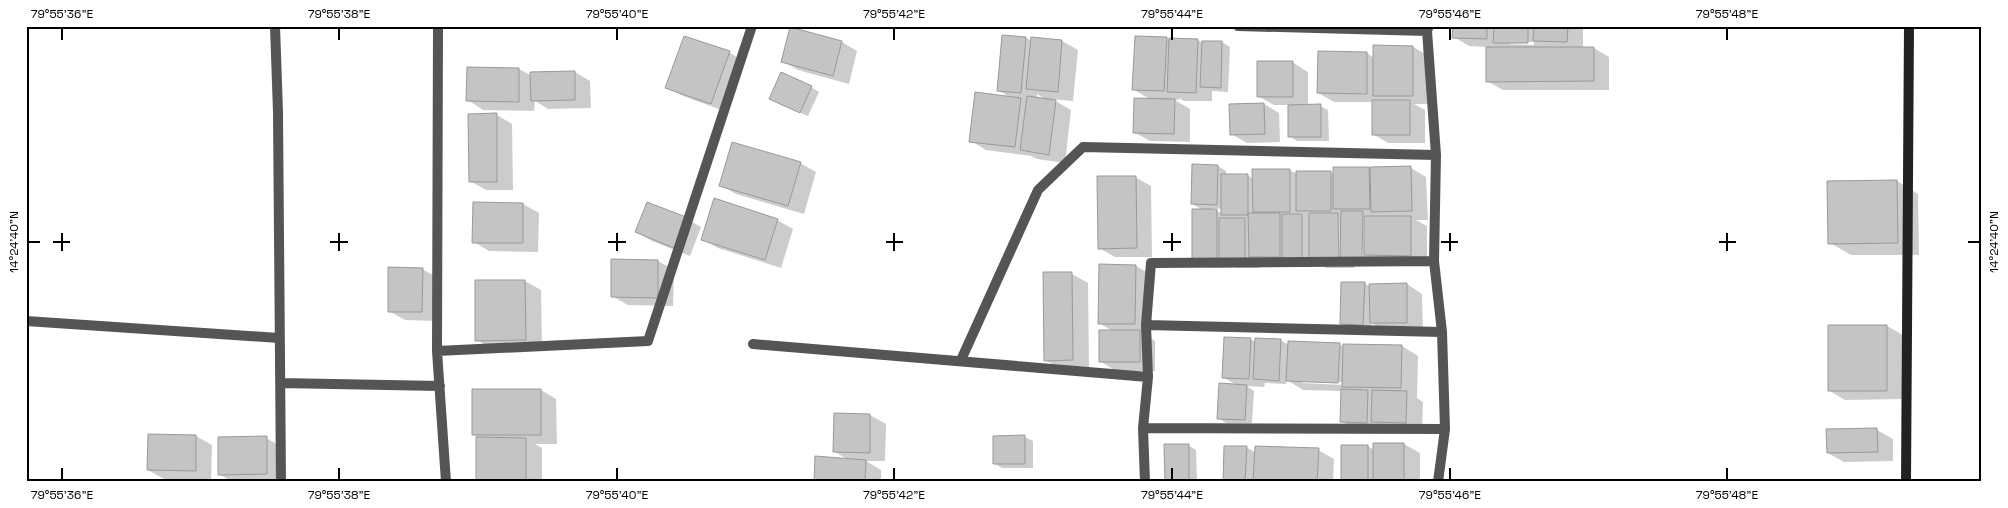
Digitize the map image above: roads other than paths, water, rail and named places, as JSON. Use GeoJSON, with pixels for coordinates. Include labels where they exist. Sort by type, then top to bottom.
{"type":"FeatureCollection","features":[{"type":"Feature","properties":{"kind":"street"},"geometry":{"type":"LineString","coordinates":[[275,26],[278,112],[282,482]]}},
{"type":"Feature","properties":{"kind":"street"},"geometry":{"type":"LineString","coordinates":[[438,26],[437,351],[446,482]]}},
{"type":"Feature","properties":{"kind":"street"},"geometry":{"type":"LineString","coordinates":[[437,351],[648,341],[752,26]]}},
{"type":"Feature","properties":{"kind":"street"},"geometry":{"type":"LineString","coordinates":[[1238,26],[1428,29],[1436,155],[1434,261],[1442,332],[1445,429],[1438,482]]}},
{"type":"Feature","properties":{"kind":"street"},"geometry":{"type":"LineString","coordinates":[[1906,482],[1909,26]]}},
{"type":"Feature","properties":{"kind":"street"},"geometry":{"type":"LineString","coordinates":[[961,360],[1038,190],[1083,147],[1436,155]]}},
{"type":"Feature","properties":{"kind":"street"},"geometry":{"type":"LineString","coordinates":[[1145,482],[1143,428],[1148,376],[1146,325],[1151,263],[1434,261]]}},
{"type":"Feature","properties":{"kind":"street"},"geometry":{"type":"LineString","coordinates":[[26,321],[279,338]]}},
{"type":"Feature","properties":{"kind":"street"},"geometry":{"type":"LineString","coordinates":[[1146,325],[1442,332]]}},
{"type":"Feature","properties":{"kind":"street"},"geometry":{"type":"LineString","coordinates":[[753,344],[1148,376]]}},
{"type":"Feature","properties":{"kind":"street"},"geometry":{"type":"LineString","coordinates":[[280,383],[440,386]]}},
{"type":"Feature","properties":{"kind":"street"},"geometry":{"type":"LineString","coordinates":[[1143,428],[1445,429]]}}]}
